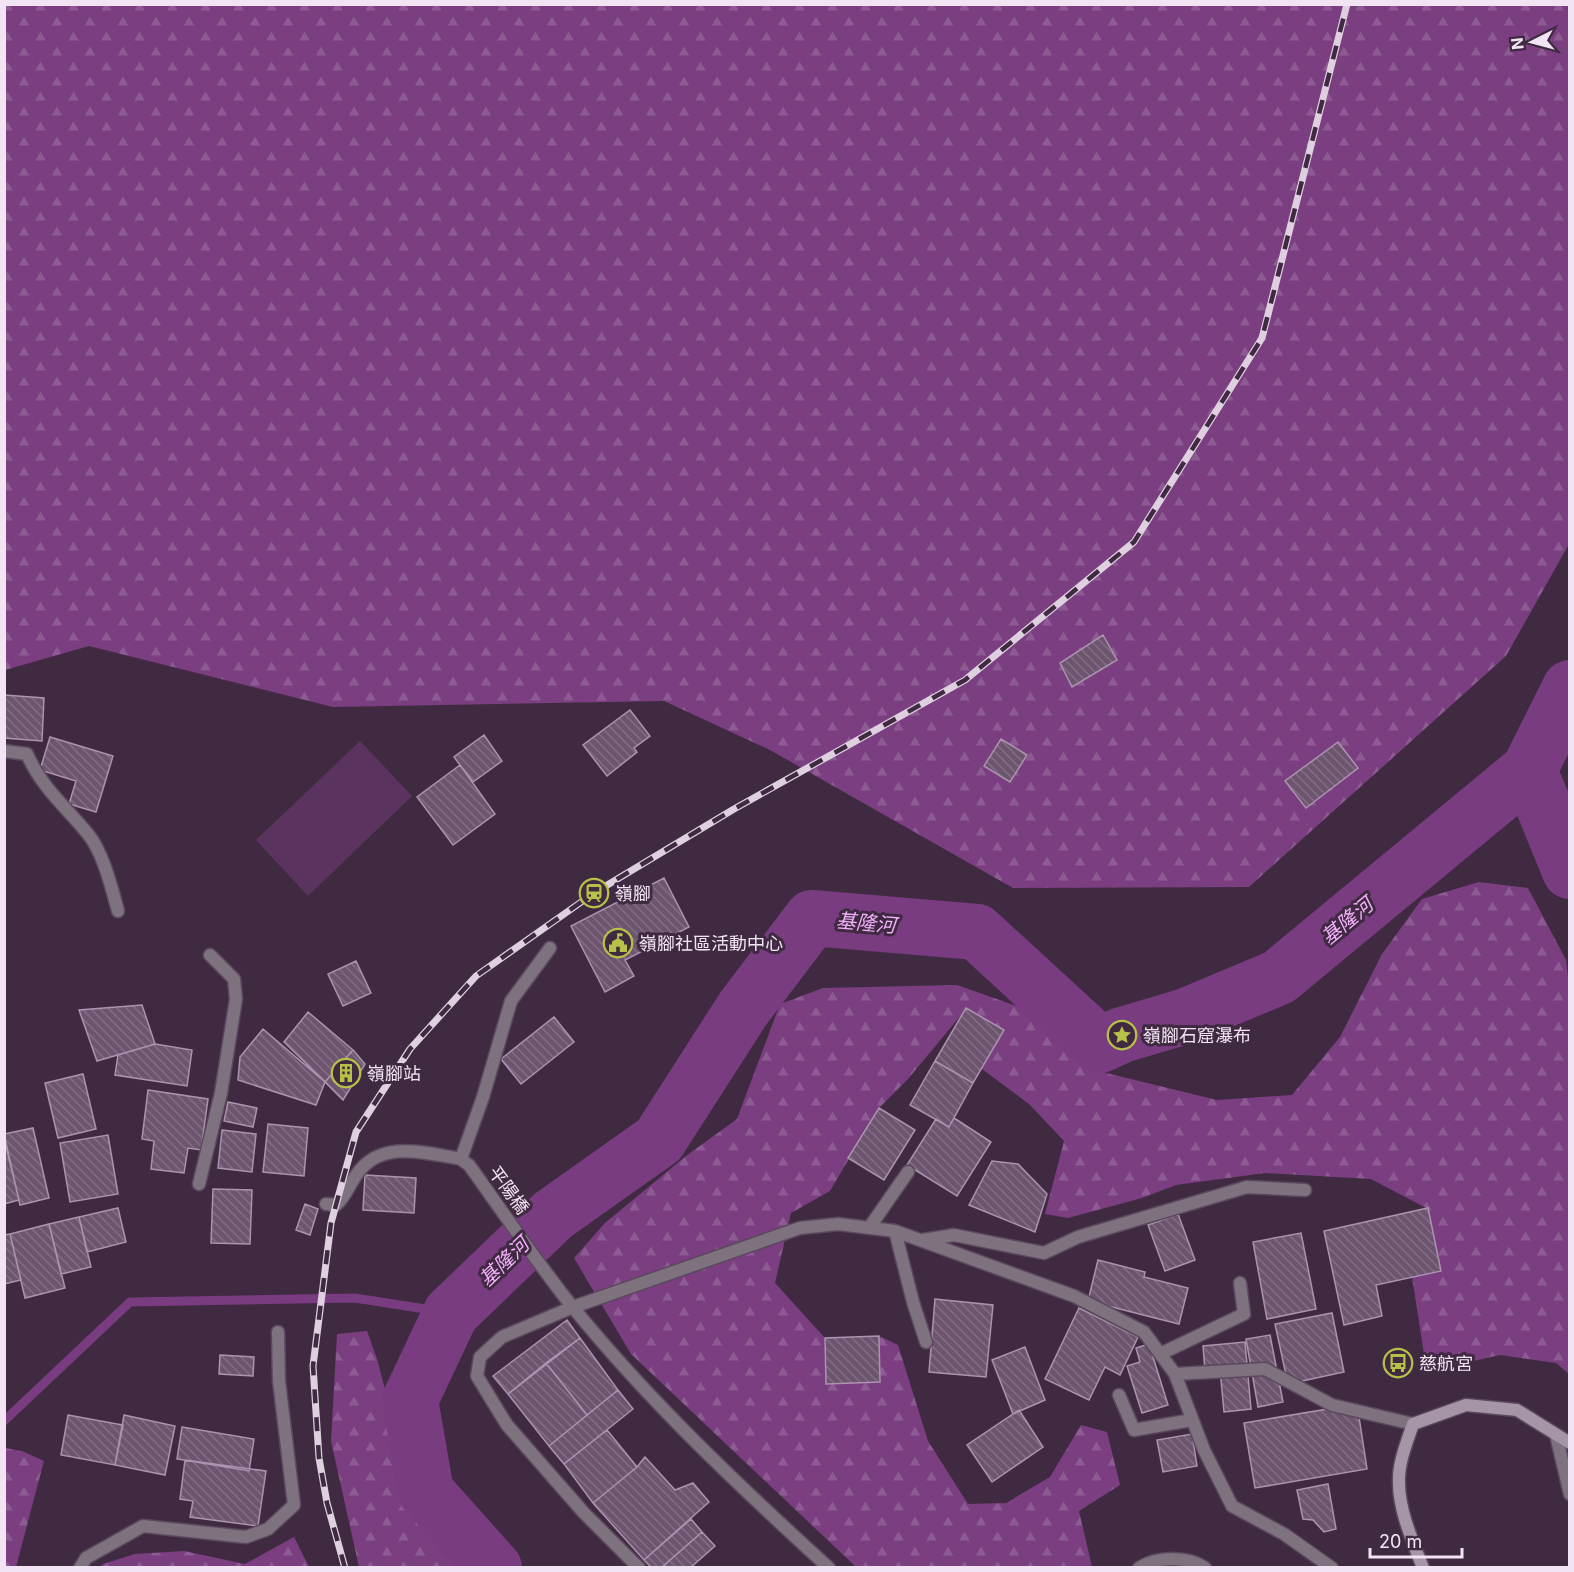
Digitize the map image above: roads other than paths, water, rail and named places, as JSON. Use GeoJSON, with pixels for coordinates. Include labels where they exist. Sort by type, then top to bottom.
{"type":"FeatureCollection","features":[{"type":"Feature","properties":{"kind":"main road"},"geometry":{"type":"LineString","coordinates":[[1423,1568],[1410,1535],[1399,1483],[1404,1452],[1413,1424],[1466,1405],[1517,1410],[1569,1443]]}},
{"type":"Feature","properties":{"kind":"street"},"geometry":{"type":"LineString","coordinates":[[4,751],[27,754],[53,798],[89,836],[110,880],[118,911]]}},
{"type":"Feature","properties":{"kind":"street"},"geometry":{"type":"LineString","coordinates":[[326,1204],[336,1205],[346,1196],[356,1175],[371,1157],[402,1150],[465,1162],[511,1001],[550,948]]}},
{"type":"Feature","properties":{"kind":"street"},"geometry":{"type":"LineString","coordinates":[[199,1184],[221,1093],[236,999],[234,979],[210,955]]}},
{"type":"Feature","properties":{"kind":"street","name":"平陽橋"},"geometry":{"type":"LineString","coordinates":[[465,1162],[562,1293],[627,1370],[746,1492],[829,1568]]}},
{"type":"Feature","properties":{"kind":"street"},"geometry":{"type":"LineString","coordinates":[[869,1228],[908,1172]]}},
{"type":"Feature","properties":{"kind":"street"},"geometry":{"type":"LineString","coordinates":[[922,1240],[954,1235],[1044,1253],[1078,1237],[1247,1187],[1305,1190]]}},
{"type":"Feature","properties":{"kind":"street"},"geometry":{"type":"LineString","coordinates":[[639,1568],[584,1513],[507,1425],[477,1376],[480,1357],[502,1337],[573,1307],[800,1228],[838,1224],[895,1231],[922,1240],[1074,1296],[1144,1332],[1175,1374],[1204,1450],[1232,1506],[1284,1534],[1332,1568]]}},
{"type":"Feature","properties":{"kind":"street"},"geometry":{"type":"LineString","coordinates":[[895,1231],[912,1302],[926,1342]]}},
{"type":"Feature","properties":{"kind":"street"},"geometry":{"type":"LineString","coordinates":[[1160,1354],[1244,1314],[1240,1283]]}},
{"type":"Feature","properties":{"kind":"street"},"geometry":{"type":"LineString","coordinates":[[80,1568],[86,1558],[143,1526],[246,1537],[268,1529],[294,1505],[279,1380],[278,1332]]}},
{"type":"Feature","properties":{"kind":"street"},"geometry":{"type":"LineString","coordinates":[[1175,1374],[1265,1369],[1332,1404],[1413,1424]]}},
{"type":"Feature","properties":{"kind":"street"},"geometry":{"type":"LineString","coordinates":[[1119,1395],[1134,1430],[1192,1420]]}},
{"type":"Feature","properties":{"kind":"street"},"geometry":{"type":"LineString","coordinates":[[1556,1435],[1569,1494]]}},
{"type":"Feature","properties":{"kind":"street"},"geometry":{"type":"LineString","coordinates":[[1140,1568],[1149,1561],[1193,1560],[1205,1568]]}},
{"type":"Feature","properties":{"kind":"waterway","name":"基隆河"},"geometry":{"type":"LineString","coordinates":[[494,1568],[426,1492],[410,1400],[451,1313],[553,1215],[659,1140],[743,1009],[812,918],[977,932],[1100,1045],[1122,1035],[1186,1016],[1279,977],[1529,770],[1570,688]]}},
{"type":"Feature","properties":{"kind":"waterway"},"geometry":{"type":"LineString","coordinates":[[1529,770],[1570,871]]}},
{"type":"Feature","properties":{"kind":"waterway"},"geometry":{"type":"LineString","coordinates":[[4,1421],[130,1302],[355,1298],[451,1313]]}},
{"type":"Feature","properties":{"kind":"railway"},"geometry":{"type":"LineString","coordinates":[[345,1568],[327,1503],[319,1458],[313,1366],[331,1223],[356,1132],[410,1049],[476,976],[594,893],[734,809],[965,680],[1134,542],[1262,338],[1347,4]]}},
{"type":"Feature","properties":{"kind":"place","name":"嶺腳"},"geometry":{"type":"Point","coordinates":[594,893]}},
{"type":"Feature","properties":{"kind":"place","name":"嶺腳社區活動中心"},"geometry":{"type":"Point","coordinates":[618,943]}},
{"type":"Feature","properties":{"kind":"place","name":"嶺腳石窟瀑布"},"geometry":{"type":"Point","coordinates":[1122,1035]}},
{"type":"Feature","properties":{"kind":"place","name":"嶺腳站"},"geometry":{"type":"Point","coordinates":[346,1073]}},
{"type":"Feature","properties":{"kind":"place","name":"慈航宮"},"geometry":{"type":"Point","coordinates":[1398,1363]}}]}
